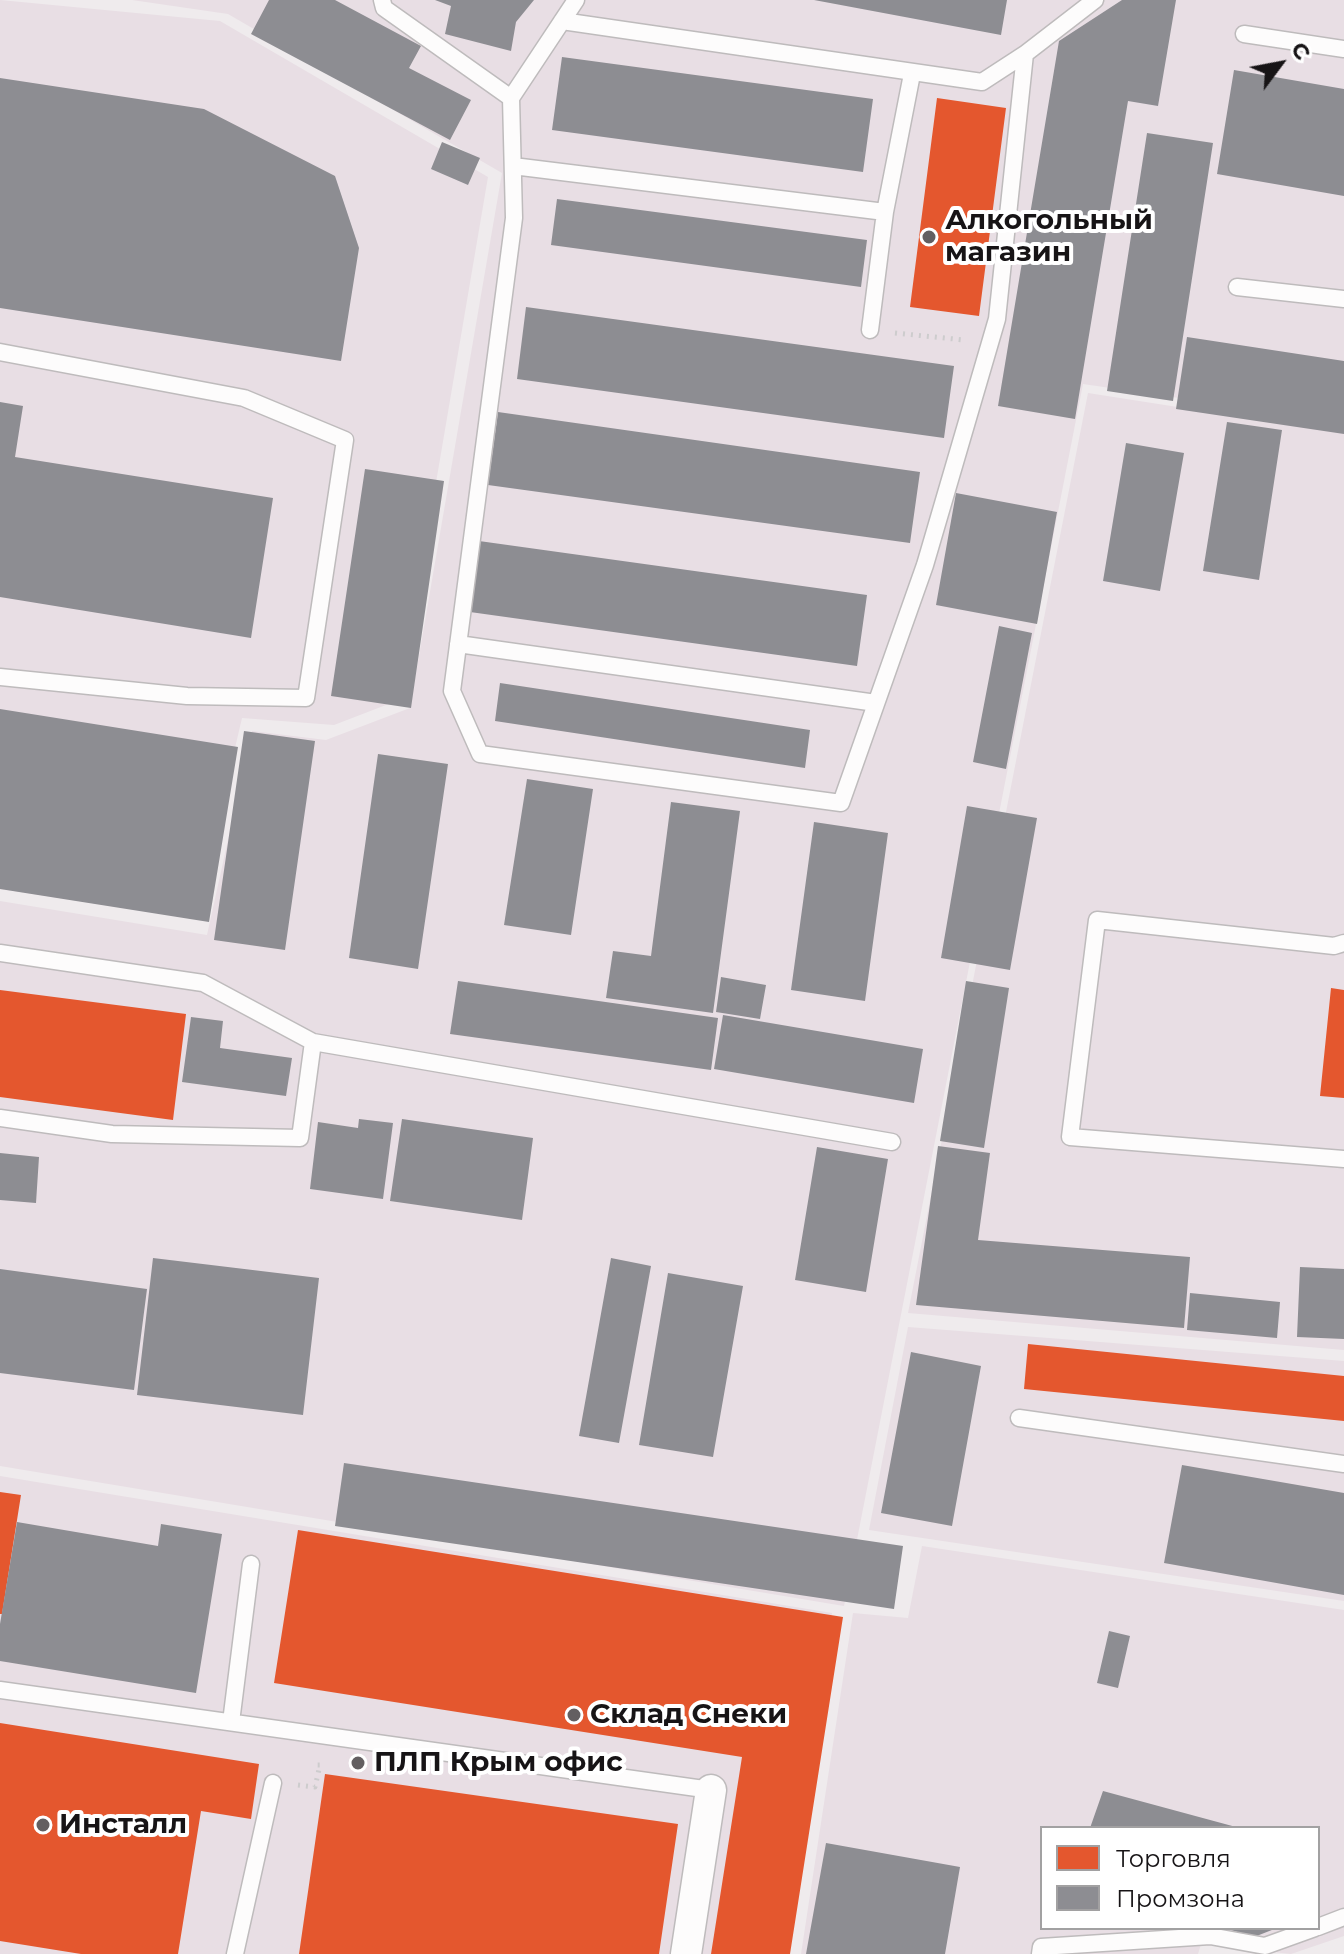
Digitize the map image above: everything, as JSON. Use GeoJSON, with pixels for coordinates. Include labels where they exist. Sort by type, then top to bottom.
{"type":"FeatureCollection","features":[{"type":"Feature","properties":{"kind":"street"},"geometry":{"type":"LineString","coordinates":[[686,1954],[711,1790]]}},
{"type":"Feature","properties":{"kind":"lane"},"geometry":{"type":"LineString","coordinates":[[382,0],[384,8],[511,98]]}},
{"type":"Feature","properties":{"kind":"lane"},"geometry":{"type":"LineString","coordinates":[[576,0],[511,98],[514,218],[452,691],[480,754],[841,803],[925,565],[997,319],[1025,54]]}},
{"type":"Feature","properties":{"kind":"lane"},"geometry":{"type":"LineString","coordinates":[[562,21],[982,82],[1025,54],[1095,0]]}},
{"type":"Feature","properties":{"kind":"lane"},"geometry":{"type":"LineString","coordinates":[[1244,34],[1344,49]]}},
{"type":"Feature","properties":{"kind":"lane"},"geometry":{"type":"LineString","coordinates":[[870,330],[885,212],[912,74]]}},
{"type":"Feature","properties":{"kind":"lane"},"geometry":{"type":"LineString","coordinates":[[513,166],[885,212]]}},
{"type":"Feature","properties":{"kind":"lane"},"geometry":{"type":"LineString","coordinates":[[1237,287],[1344,299]]}},
{"type":"Feature","properties":{"kind":"lane"},"geometry":{"type":"LineString","coordinates":[[0,352],[244,398],[345,440],[306,698],[187,696],[0,677]]}},
{"type":"Feature","properties":{"kind":"lane"},"geometry":{"type":"LineString","coordinates":[[458,644],[876,703]]}},
{"type":"Feature","properties":{"kind":"lane"},"geometry":{"type":"LineString","coordinates":[[1344,943],[1334,946],[1097,920],[1070,1137],[1344,1159]]}},
{"type":"Feature","properties":{"kind":"lane"},"geometry":{"type":"LineString","coordinates":[[0,953],[203,983],[313,1042],[892,1142]]}},
{"type":"Feature","properties":{"kind":"lane"},"geometry":{"type":"LineString","coordinates":[[0,1118],[112,1134],[300,1138],[313,1042]]}},
{"type":"Feature","properties":{"kind":"lane"},"geometry":{"type":"LineString","coordinates":[[1019,1418],[1344,1464]]}},
{"type":"Feature","properties":{"kind":"lane"},"geometry":{"type":"LineString","coordinates":[[231,1722],[251,1564]]}},
{"type":"Feature","properties":{"kind":"lane"},"geometry":{"type":"LineString","coordinates":[[0,1690],[711,1790]]}},
{"type":"Feature","properties":{"kind":"lane"},"geometry":{"type":"LineString","coordinates":[[235,1954],[273,1783]]}},
{"type":"Feature","properties":{"kind":"lane"},"geometry":{"type":"LineString","coordinates":[[1320,1926],[1344,1917]]}},
{"type":"Feature","properties":{"kind":"lane"},"geometry":{"type":"LineString","coordinates":[[1040,1954],[1041,1947],[1210,1936],[1265,1946],[1308,1930]]}},
{"type":"Feature","properties":{"kind":"path"},"geometry":{"type":"LineString","coordinates":[[870,330],[990,342]]}},
{"type":"Feature","properties":{"kind":"shaded area"},"geometry":{"type":"Polygon","coordinates":[[[0,0],[220,21],[488,177],[399,700],[334,725],[242,718],[195,919],[0,889],[0,0]]]}},
{"type":"Feature","properties":{"kind":"shaded area"},"geometry":{"type":"Polygon","coordinates":[[[132,0],[1344,0],[1344,422],[1083,384],[844,1606],[0,1466],[0,901],[207,935],[252,731],[326,740],[410,708],[502,173],[228,14],[132,0]]]}},
{"type":"Feature","properties":{"kind":"shaded area"},"geometry":{"type":"Polygon","coordinates":[[[1088,393],[1344,433],[1344,1350],[908,1313],[1088,393]]]}},
{"type":"Feature","properties":{"kind":"shaded area"},"geometry":{"type":"Polygon","coordinates":[[[908,1327],[1344,1361],[1344,1601],[869,1530],[908,1327]]]}},
{"type":"Feature","properties":{"kind":"shaded area"},"geometry":{"type":"Polygon","coordinates":[[[0,1476],[832,1613],[783,1954],[0,1954],[0,1476]]]}},
{"type":"Feature","properties":{"kind":"shaded area"},"geometry":{"type":"Polygon","coordinates":[[[922,1546],[1344,1610],[1344,1936],[1291,1954],[1201,1944],[1198,1954],[801,1954],[853,1613],[908,1618],[922,1546]]]}},
{"type":"Feature","properties":{"kind":"building: Торговля"},"geometry":{"type":"Polygon","coordinates":[[[937,98],[1006,108],[979,316],[910,307],[937,98]]]}},
{"type":"Feature","properties":{"kind":"building: Торговля"},"geometry":{"type":"Polygon","coordinates":[[[1331,988],[1344,990],[1344,1098],[1320,1096],[1331,988]]]}},
{"type":"Feature","properties":{"kind":"building: Торговля"},"geometry":{"type":"Polygon","coordinates":[[[0,990],[186,1014],[173,1120],[0,1097],[0,990]]]}},
{"type":"Feature","properties":{"kind":"building: Торговля"},"geometry":{"type":"Polygon","coordinates":[[[1028,1344],[1344,1376],[1344,1421],[1024,1389],[1028,1344]]]}},
{"type":"Feature","properties":{"kind":"building: Торговля"},"geometry":{"type":"Polygon","coordinates":[[[0,1492],[21,1495],[2,1614],[0,1614],[0,1492]]]}},
{"type":"Feature","properties":{"kind":"building: Торговля"},"geometry":{"type":"Polygon","coordinates":[[[298,1530],[843,1617],[790,1954],[711,1954],[742,1757],[274,1683],[298,1530]]]}},
{"type":"Feature","properties":{"kind":"building: Торговля"},"geometry":{"type":"Polygon","coordinates":[[[0,1723],[259,1764],[251,1819],[201,1811],[178,1954],[81,1954],[0,1941],[0,1723]]]}},
{"type":"Feature","properties":{"kind":"building: Торговля"},"geometry":{"type":"Polygon","coordinates":[[[325,1774],[678,1824],[659,1954],[299,1954],[325,1774]]]}},
{"type":"Feature","properties":{"kind":"building: Промзона"},"geometry":{"type":"Polygon","coordinates":[[[269,0],[335,0],[421,46],[409,68],[471,100],[450,140],[251,34],[269,0]]]}},
{"type":"Feature","properties":{"kind":"building: Промзона"},"geometry":{"type":"Polygon","coordinates":[[[435,0],[534,0],[516,22],[511,51],[445,34],[451,6],[435,0]]]}},
{"type":"Feature","properties":{"kind":"building: Промзона"},"geometry":{"type":"Polygon","coordinates":[[[814,0],[1007,0],[1001,35],[814,0]]]}},
{"type":"Feature","properties":{"kind":"building: Промзона"},"geometry":{"type":"Polygon","coordinates":[[[1122,0],[1176,0],[1158,106],[1128,101],[1075,419],[998,406],[1059,41],[1122,0]]]}},
{"type":"Feature","properties":{"kind":"building: Промзона"},"geometry":{"type":"Polygon","coordinates":[[[562,57],[873,99],[863,172],[552,130],[562,57]]]}},
{"type":"Feature","properties":{"kind":"building: Промзона"},"geometry":{"type":"Polygon","coordinates":[[[1234,70],[1344,89],[1344,196],[1217,174],[1234,70]]]}},
{"type":"Feature","properties":{"kind":"building: Промзона"},"geometry":{"type":"Polygon","coordinates":[[[0,78],[204,109],[335,176],[359,248],[341,361],[0,308],[0,78]]]}},
{"type":"Feature","properties":{"kind":"building: Промзона"},"geometry":{"type":"Polygon","coordinates":[[[1147,133],[1213,143],[1173,401],[1107,391],[1147,133]]]}},
{"type":"Feature","properties":{"kind":"building: Промзона"},"geometry":{"type":"Polygon","coordinates":[[[442,142],[480,158],[468,185],[431,169],[442,142]]]}},
{"type":"Feature","properties":{"kind":"building: Промзона"},"geometry":{"type":"Polygon","coordinates":[[[557,199],[867,240],[861,287],[551,245],[557,199]]]}},
{"type":"Feature","properties":{"kind":"building: Промзона"},"geometry":{"type":"Polygon","coordinates":[[[526,307],[954,366],[944,438],[517,379],[526,307]]]}},
{"type":"Feature","properties":{"kind":"building: Промзона"},"geometry":{"type":"Polygon","coordinates":[[[1187,337],[1344,361],[1344,434],[1176,409],[1187,337]]]}},
{"type":"Feature","properties":{"kind":"building: Промзона"},"geometry":{"type":"Polygon","coordinates":[[[0,402],[23,406],[15,457],[273,498],[251,638],[0,597],[0,402]]]}},
{"type":"Feature","properties":{"kind":"building: Промзона"},"geometry":{"type":"Polygon","coordinates":[[[498,412],[920,472],[910,543],[488,485],[498,412]]]}},
{"type":"Feature","properties":{"kind":"building: Промзона"},"geometry":{"type":"Polygon","coordinates":[[[1227,422],[1282,430],[1259,580],[1203,571],[1227,422]]]}},
{"type":"Feature","properties":{"kind":"building: Промзона"},"geometry":{"type":"Polygon","coordinates":[[[1126,443],[1184,453],[1160,591],[1103,581],[1126,443]]]}},
{"type":"Feature","properties":{"kind":"building: Промзона"},"geometry":{"type":"Polygon","coordinates":[[[365,469],[444,481],[411,708],[331,696],[365,469]]]}},
{"type":"Feature","properties":{"kind":"building: Промзона"},"geometry":{"type":"Polygon","coordinates":[[[956,493],[1057,512],[1037,624],[936,605],[956,493]]]}},
{"type":"Feature","properties":{"kind":"building: Промзона"},"geometry":{"type":"Polygon","coordinates":[[[479,541],[867,595],[857,666],[470,612],[479,541]]]}},
{"type":"Feature","properties":{"kind":"building: Промзона"},"geometry":{"type":"Polygon","coordinates":[[[999,626],[1032,633],[1006,769],[973,762],[999,626]]]}},
{"type":"Feature","properties":{"kind":"building: Промзона"},"geometry":{"type":"Polygon","coordinates":[[[500,683],[810,730],[805,768],[495,721],[500,683]]]}},
{"type":"Feature","properties":{"kind":"building: Промзона"},"geometry":{"type":"Polygon","coordinates":[[[0,709],[238,747],[209,922],[0,889],[0,709]]]}},
{"type":"Feature","properties":{"kind":"building: Промзона"},"geometry":{"type":"Polygon","coordinates":[[[244,731],[315,741],[285,950],[214,940],[244,731]]]}},
{"type":"Feature","properties":{"kind":"building: Промзона"},"geometry":{"type":"Polygon","coordinates":[[[378,754],[448,764],[418,969],[349,958],[378,754]]]}},
{"type":"Feature","properties":{"kind":"building: Промзона"},"geometry":{"type":"Polygon","coordinates":[[[527,779],[593,789],[571,935],[504,925],[527,779]]]}},
{"type":"Feature","properties":{"kind":"building: Промзона"},"geometry":{"type":"Polygon","coordinates":[[[671,802],[740,811],[713,1013],[606,998],[613,951],[651,956],[671,802]]]}},
{"type":"Feature","properties":{"kind":"building: Промзона"},"geometry":{"type":"Polygon","coordinates":[[[967,806],[1037,818],[1010,970],[941,958],[967,806]]]}},
{"type":"Feature","properties":{"kind":"building: Промзона"},"geometry":{"type":"Polygon","coordinates":[[[814,822],[888,833],[865,1001],[791,990],[814,822]]]}},
{"type":"Feature","properties":{"kind":"building: Промзона"},"geometry":{"type":"Polygon","coordinates":[[[721,977],[766,985],[760,1019],[716,1012],[721,977]]]}},
{"type":"Feature","properties":{"kind":"building: Промзона"},"geometry":{"type":"Polygon","coordinates":[[[458,981],[718,1018],[711,1070],[450,1034],[458,981]]]}},
{"type":"Feature","properties":{"kind":"building: Промзона"},"geometry":{"type":"Polygon","coordinates":[[[966,981],[1009,988],[984,1148],[940,1141],[966,981]]]}},
{"type":"Feature","properties":{"kind":"building: Промзона"},"geometry":{"type":"Polygon","coordinates":[[[723,1015],[923,1049],[914,1103],[714,1069],[723,1015]]]}},
{"type":"Feature","properties":{"kind":"building: Промзона"},"geometry":{"type":"Polygon","coordinates":[[[191,1017],[223,1021],[220,1048],[292,1058],[286,1096],[182,1082],[191,1017]]]}},
{"type":"Feature","properties":{"kind":"building: Промзона"},"geometry":{"type":"Polygon","coordinates":[[[359,1119],[393,1123],[383,1199],[310,1189],[318,1122],[358,1128],[359,1119]]]}},
{"type":"Feature","properties":{"kind":"building: Промзона"},"geometry":{"type":"Polygon","coordinates":[[[402,1119],[533,1138],[522,1220],[390,1201],[402,1119]]]}},
{"type":"Feature","properties":{"kind":"building: Промзона"},"geometry":{"type":"Polygon","coordinates":[[[938,1146],[990,1153],[978,1240],[1190,1257],[1184,1328],[916,1305],[938,1146]]]}},
{"type":"Feature","properties":{"kind":"building: Промзона"},"geometry":{"type":"Polygon","coordinates":[[[817,1147],[888,1159],[866,1292],[795,1280],[817,1147]]]}},
{"type":"Feature","properties":{"kind":"building: Промзона"},"geometry":{"type":"Polygon","coordinates":[[[0,1153],[39,1157],[36,1203],[0,1200],[0,1153]]]}},
{"type":"Feature","properties":{"kind":"building: Промзона"},"geometry":{"type":"Polygon","coordinates":[[[153,1258],[319,1278],[303,1415],[137,1395],[153,1258]]]}},
{"type":"Feature","properties":{"kind":"building: Промзона"},"geometry":{"type":"Polygon","coordinates":[[[611,1258],[651,1266],[619,1443],[579,1436],[611,1258]]]}},
{"type":"Feature","properties":{"kind":"building: Промзона"},"geometry":{"type":"Polygon","coordinates":[[[1300,1267],[1344,1269],[1344,1339],[1297,1337],[1300,1267]]]}},
{"type":"Feature","properties":{"kind":"building: Промзона"},"geometry":{"type":"Polygon","coordinates":[[[0,1269],[147,1289],[134,1390],[0,1373],[0,1269]]]}},
{"type":"Feature","properties":{"kind":"building: Промзона"},"geometry":{"type":"Polygon","coordinates":[[[668,1273],[743,1286],[713,1457],[639,1445],[668,1273]]]}},
{"type":"Feature","properties":{"kind":"building: Промзона"},"geometry":{"type":"Polygon","coordinates":[[[1190,1293],[1280,1302],[1277,1338],[1187,1330],[1190,1293]]]}},
{"type":"Feature","properties":{"kind":"building: Промзона"},"geometry":{"type":"Polygon","coordinates":[[[911,1352],[981,1366],[952,1526],[881,1513],[911,1352]]]}},
{"type":"Feature","properties":{"kind":"building: Промзона"},"geometry":{"type":"Polygon","coordinates":[[[344,1463],[903,1546],[894,1609],[335,1526],[344,1463]]]}},
{"type":"Feature","properties":{"kind":"building: Промзона"},"geometry":{"type":"Polygon","coordinates":[[[1182,1465],[1344,1493],[1344,1595],[1164,1563],[1182,1465]]]}},
{"type":"Feature","properties":{"kind":"building: Промзона"},"geometry":{"type":"Polygon","coordinates":[[[17,1522],[158,1546],[161,1524],[222,1534],[196,1693],[0,1661],[0,1624],[17,1522]]]}},
{"type":"Feature","properties":{"kind":"building: Промзона"},"geometry":{"type":"Polygon","coordinates":[[[1109,1631],[1130,1636],[1118,1688],[1097,1683],[1109,1631]]]}},
{"type":"Feature","properties":{"kind":"building: Промзона"},"geometry":{"type":"Polygon","coordinates":[[[1103,1791],[1232,1826],[1091,1826],[1103,1791]]]}},
{"type":"Feature","properties":{"kind":"building: Промзона"},"geometry":{"type":"Polygon","coordinates":[[[826,1843],[960,1867],[945,1954],[806,1954],[826,1843]]]}},
{"type":"Feature","properties":{"kind":"building: Промзона"},"geometry":{"type":"Polygon","coordinates":[[[1231,1930],[1272,1930],[1254,1937],[1231,1930]]]}},
{"type":"Feature","properties":{"kind":"place","name":"Алкогольный магазин"},"geometry":{"type":"Point","coordinates":[929,237]}},
{"type":"Feature","properties":{"kind":"place","name":"Склад Снеки"},"geometry":{"type":"Point","coordinates":[574,1715]}},
{"type":"Feature","properties":{"kind":"place","name":"ПЛП Крым офис"},"geometry":{"type":"Point","coordinates":[358,1763]}},
{"type":"Feature","properties":{"kind":"place","name":"Инсталл"},"geometry":{"type":"Point","coordinates":[43,1825]}}]}
